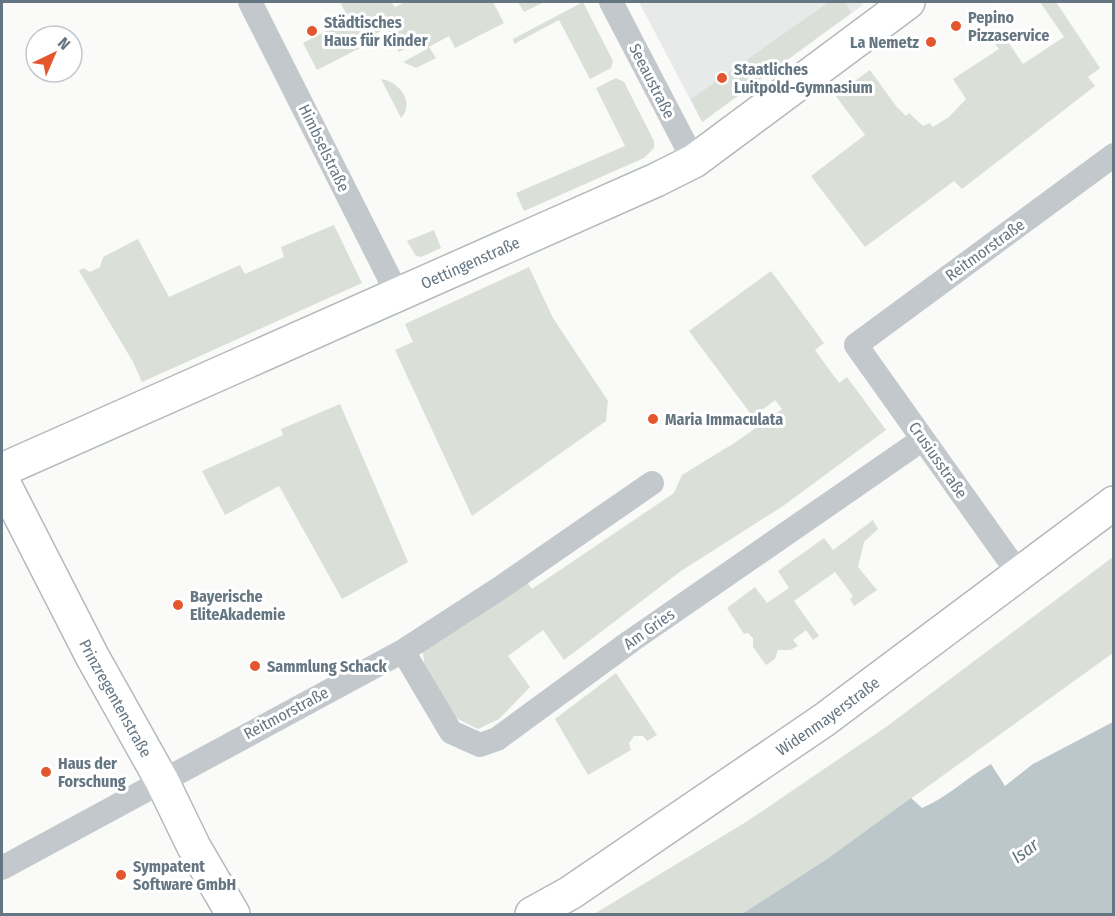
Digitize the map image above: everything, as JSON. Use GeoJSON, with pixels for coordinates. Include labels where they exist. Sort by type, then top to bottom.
{"type":"FeatureCollection","features":[{"type":"Feature","properties":{"kind":"main road","name":"Oettingenstraße"},"geometry":{"type":"LineString","coordinates":[[2,470],[694,161],[908,2]]}},
{"type":"Feature","properties":{"kind":"main road","name":"Prinzregentenstraße"},"geometry":{"type":"LineString","coordinates":[[2,480],[92,656],[233,915]]}},
{"type":"Feature","properties":{"kind":"main road","name":"Widenmayerstraße"},"geometry":{"type":"LineString","coordinates":[[532,915],[570,893],[824,720],[1113,503]]}},
{"type":"Feature","properties":{"kind":"street","name":"Himbselstraße"},"geometry":{"type":"LineString","coordinates":[[250,2],[398,295]]}},
{"type":"Feature","properties":{"kind":"street","name":"Seeaustraße"},"geometry":{"type":"LineString","coordinates":[[611,2],[694,161]]}},
{"type":"Feature","properties":{"kind":"street","name":"Reitmorstraße"},"geometry":{"type":"LineString","coordinates":[[856,345],[1113,156]]}},
{"type":"Feature","properties":{"kind":"street","name":"Crusiusstraße"},"geometry":{"type":"LineString","coordinates":[[856,345],[1019,574]]}},
{"type":"Feature","properties":{"kind":"street","name":"Am Gries"},"geometry":{"type":"LineString","coordinates":[[403,651],[451,732],[480,745],[497,739],[631,641],[922,439]]}},
{"type":"Feature","properties":{"kind":"street","name":"Reitmorstraße"},"geometry":{"type":"LineString","coordinates":[[2,868],[403,651],[500,588],[652,483]]}},
{"type":"Feature","properties":{"kind":"shaded area"},"geometry":{"type":"Polygon","coordinates":[[[340,2],[391,2],[395,7],[405,2],[493,2],[504,23],[455,48],[449,36],[429,47],[436,58],[416,68],[403,62],[427,49],[423,40],[399,52],[387,28],[362,41],[364,46],[317,70],[303,43],[349,19],[340,2]]]}},
{"type":"Feature","properties":{"kind":"shaded area"},"geometry":{"type":"Polygon","coordinates":[[[518,2],[544,2],[524,12],[518,2]]]}},
{"type":"Feature","properties":{"kind":"shaded area"},"geometry":{"type":"Polygon","coordinates":[[[583,2],[613,61],[611,68],[590,79],[559,20],[514,44],[513,39],[583,2]]]}},
{"type":"Feature","properties":{"kind":"shaded area","name":"Staatliches Luitpold-Gymnasium"},"geometry":{"type":"Polygon","coordinates":[[[639,2],[861,2],[863,5],[702,122],[639,2]]]}},
{"type":"Feature","properties":{"kind":"shaded area"},"geometry":{"type":"Polygon","coordinates":[[[829,2],[846,2],[851,13],[702,122],[691,99],[829,2]]]}},
{"type":"Feature","properties":{"kind":"shaded area"},"geometry":{"type":"Polygon","coordinates":[[[1040,2],[1056,2],[1100,68],[1088,77],[1095,86],[962,189],[954,181],[865,247],[811,176],[865,135],[835,95],[870,70],[906,116],[909,113],[923,126],[929,123],[933,127],[949,117],[966,99],[953,79],[999,49],[992,40],[1002,33],[1023,64],[1064,37],[1040,2]]]}},
{"type":"Feature","properties":{"kind":"shaded area"},"geometry":{"type":"Polygon","coordinates":[[[616,78],[624,82],[654,141],[654,148],[644,158],[524,211],[516,193],[625,146],[596,88],[616,78]]]}},
{"type":"Feature","properties":{"kind":"shaded area"},"geometry":{"type":"Polygon","coordinates":[[[381,79],[393,84],[403,93],[407,105],[401,118],[381,79]]]}},
{"type":"Feature","properties":{"kind":"shaded area"},"geometry":{"type":"Polygon","coordinates":[[[334,225],[362,283],[142,382],[133,362],[79,271],[83,268],[90,272],[100,267],[103,257],[138,239],[169,297],[240,265],[245,274],[284,257],[281,247],[334,225]]]}},
{"type":"Feature","properties":{"kind":"shaded area"},"geometry":{"type":"Polygon","coordinates":[[[434,230],[441,248],[421,257],[416,256],[407,241],[434,230]]]}},
{"type":"Feature","properties":{"kind":"shaded area"},"geometry":{"type":"Polygon","coordinates":[[[529,267],[553,318],[608,401],[606,421],[472,516],[395,350],[413,342],[405,324],[529,267]]]}},
{"type":"Feature","properties":{"kind":"shaded area"},"geometry":{"type":"Polygon","coordinates":[[[771,271],[824,343],[815,350],[839,383],[847,377],[886,430],[783,506],[681,571],[564,660],[543,630],[508,656],[530,687],[499,719],[478,729],[454,717],[425,669],[422,646],[526,581],[532,589],[674,493],[682,475],[736,442],[782,409],[775,400],[753,417],[689,331],[771,271]]]}},
{"type":"Feature","properties":{"kind":"shaded area"},"geometry":{"type":"Polygon","coordinates":[[[340,404],[408,562],[342,599],[279,486],[225,515],[202,471],[283,435],[281,429],[340,404]]]}},
{"type":"Feature","properties":{"kind":"shaded area"},"geometry":{"type":"Polygon","coordinates":[[[873,520],[878,529],[864,542],[858,567],[877,590],[854,606],[850,599],[853,596],[835,572],[794,601],[819,636],[813,640],[806,630],[793,640],[798,646],[790,650],[778,650],[775,659],[766,665],[753,647],[753,638],[748,633],[744,634],[727,608],[755,587],[767,603],[789,588],[778,571],[824,538],[833,550],[873,520]]]}},
{"type":"Feature","properties":{"kind":"shaded area"},"geometry":{"type":"Polygon","coordinates":[[[1113,557],[1113,653],[827,859],[742,914],[594,914],[746,822],[886,727],[1113,557]]]}},
{"type":"Feature","properties":{"kind":"shaded area"},"geometry":{"type":"Polygon","coordinates":[[[616,673],[657,735],[647,741],[643,736],[634,736],[629,743],[631,750],[588,775],[555,719],[616,673]]]}},
{"type":"Feature","properties":{"kind":"water","name":"Isar"},"geometry":{"type":"Polygon","coordinates":[[[1113,722],[1113,914],[742,914],[827,859],[911,798],[922,808],[991,764],[1005,786],[1033,764],[1113,722]]]}},
{"type":"Feature","properties":{"kind":"place","name":"Pepino Pizzaservice"},"geometry":{"type":"Point","coordinates":[956,26]}},
{"type":"Feature","properties":{"kind":"place","name":"Städtisches Haus für Kinder"},"geometry":{"type":"Point","coordinates":[312,31]}},
{"type":"Feature","properties":{"kind":"place","name":"La Nemetz"},"geometry":{"type":"Point","coordinates":[931,42]}},
{"type":"Feature","properties":{"kind":"place","name":"Staatliches Luitpold-Gymnasium"},"geometry":{"type":"Point","coordinates":[722,78]}},
{"type":"Feature","properties":{"kind":"place","name":"Maria Immaculata"},"geometry":{"type":"Point","coordinates":[653,419]}},
{"type":"Feature","properties":{"kind":"place","name":"Bayerische EliteAkademie"},"geometry":{"type":"Point","coordinates":[178,605]}},
{"type":"Feature","properties":{"kind":"place","name":"Sammlung Schack"},"geometry":{"type":"Point","coordinates":[255,666]}},
{"type":"Feature","properties":{"kind":"place","name":"Haus der Forschung"},"geometry":{"type":"Point","coordinates":[46,772]}},
{"type":"Feature","properties":{"kind":"place","name":"Sympatent Software GmbH"},"geometry":{"type":"Point","coordinates":[121,875]}}]}
